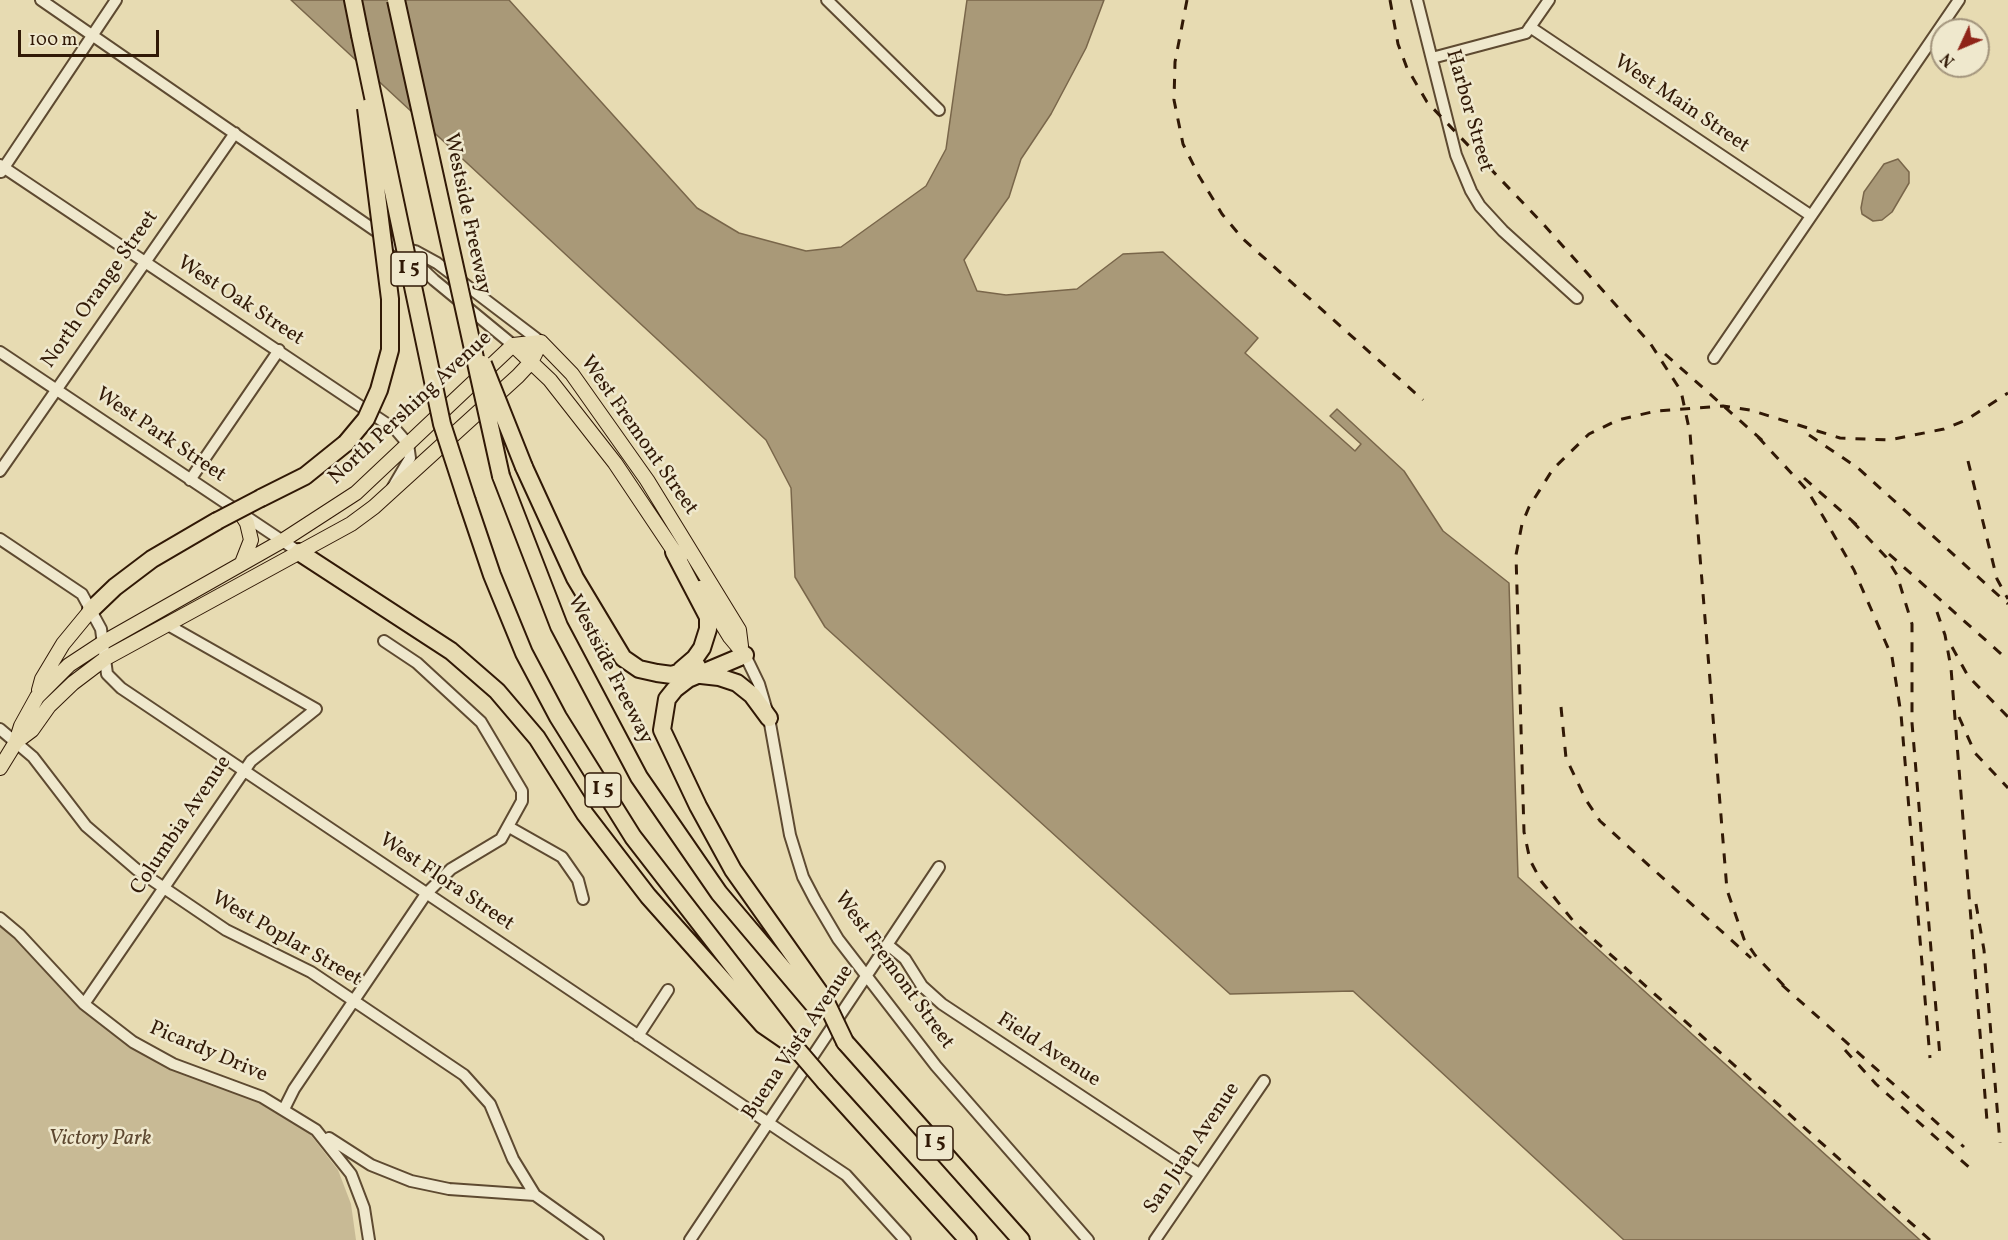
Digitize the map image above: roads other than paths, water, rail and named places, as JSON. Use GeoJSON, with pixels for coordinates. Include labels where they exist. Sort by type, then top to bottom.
{"type":"FeatureCollection","features":[{"type":"Feature","properties":{"kind":"highway","name":"I 5"},"geometry":{"type":"LineString","coordinates":[[353,0],[442,424],[492,575],[520,644],[558,717],[633,837],[795,1047],[968,1240]]}},
{"type":"Feature","properties":{"kind":"highway","name":"Westside Freeway"},"geometry":{"type":"LineString","coordinates":[[396,0],[501,476],[560,626],[639,777],[719,893],[821,1005],[847,1044],[1021,1240]]}},
{"type":"Feature","properties":{"kind":"highway"},"geometry":{"type":"LineString","coordinates":[[91,610],[115,587],[152,559],[217,521],[305,476],[328,461],[366,419],[380,390],[390,350],[392,318],[367,117],[360,36]]}},
{"type":"Feature","properties":{"kind":"highway"},"geometry":{"type":"LineString","coordinates":[[465,319],[524,466],[575,578],[623,658],[639,669],[672,675],[743,650]]}},
{"type":"Feature","properties":{"kind":"highway"},"geometry":{"type":"LineString","coordinates":[[298,552],[451,651],[497,691],[537,738],[585,814],[648,896],[764,1025],[795,1047]]}},
{"type":"Feature","properties":{"kind":"highway"},"geometry":{"type":"LineString","coordinates":[[672,675],[695,658],[708,629],[708,617],[674,552]]}},
{"type":"Feature","properties":{"kind":"highway"},"geometry":{"type":"LineString","coordinates":[[743,650],[700,675],[688,679],[667,699],[662,722],[665,740],[733,870],[821,1005]]}},
{"type":"Feature","properties":{"kind":"highway"},"geometry":{"type":"LineString","coordinates":[[700,675],[719,676],[737,683],[752,695],[769,718]]}},
{"type":"Feature","properties":{"kind":"main road","name":"North Pershing Avenue"},"geometry":{"type":"LineString","coordinates":[[0,768],[16,742],[21,726],[37,698],[69,665],[104,642],[282,541],[356,493],[513,345],[541,342]]}},
{"type":"Feature","properties":{"kind":"main road","name":"North Pershing Avenue"},"geometry":{"type":"LineString","coordinates":[[16,742],[32,730],[49,706],[73,683],[106,658],[351,524],[390,494],[531,362],[541,342]]}},
{"type":"Feature","properties":{"kind":"main road","name":"West Fremont Street"},"geometry":{"type":"LineString","coordinates":[[541,342],[572,374],[646,480],[739,630],[743,650]]}},
{"type":"Feature","properties":{"kind":"main road","name":"West Fremont Street"},"geometry":{"type":"LineString","coordinates":[[513,345],[550,380],[615,463],[706,596],[730,637],[743,650]]}},
{"type":"Feature","properties":{"kind":"main road"},"geometry":{"type":"LineString","coordinates":[[241,564],[251,540],[247,523],[242,515]]}},
{"type":"Feature","properties":{"kind":"main road"},"geometry":{"type":"LineString","coordinates":[[652,519],[676,528]]}},
{"type":"Feature","properties":{"kind":"main road"},"geometry":{"type":"LineString","coordinates":[[168,626],[171,616],[178,609],[216,587],[222,574]]}},
{"type":"Feature","properties":{"kind":"main road"},"geometry":{"type":"LineString","coordinates":[[37,698],[42,679],[63,644],[91,610]]}},
{"type":"Feature","properties":{"kind":"street","name":"West Fremont Street"},"geometry":{"type":"LineString","coordinates":[[41,0],[92,33],[399,247],[434,280],[513,345]]}},
{"type":"Feature","properties":{"kind":"street"},"geometry":{"type":"LineString","coordinates":[[1,169],[116,0]]}},
{"type":"Feature","properties":{"kind":"street"},"geometry":{"type":"LineString","coordinates":[[828,0],[939,110]]}},
{"type":"Feature","properties":{"kind":"street","name":"Harbor Street"},"geometry":{"type":"LineString","coordinates":[[1417,0],[1456,155],[1476,198],[1503,231],[1577,298]]}},
{"type":"Feature","properties":{"kind":"street"},"geometry":{"type":"LineString","coordinates":[[1432,58],[1526,33],[1549,0]]}},
{"type":"Feature","properties":{"kind":"street"},"geometry":{"type":"LineString","coordinates":[[1714,358],[1959,0]]}},
{"type":"Feature","properties":{"kind":"street","name":"West Main Street"},"geometry":{"type":"LineString","coordinates":[[1530,27],[1810,215]]}},
{"type":"Feature","properties":{"kind":"street","name":"North Orange Street"},"geometry":{"type":"LineString","coordinates":[[0,471],[235,133]]}},
{"type":"Feature","properties":{"kind":"street","name":"West Oak Street"},"geometry":{"type":"LineString","coordinates":[[1,169],[279,350],[396,430],[408,444]]}},
{"type":"Feature","properties":{"kind":"street","name":"West Fremont Street"},"geometry":{"type":"LineString","coordinates":[[399,247],[415,251],[437,263],[541,342]]}},
{"type":"Feature","properties":{"kind":"street"},"geometry":{"type":"LineString","coordinates":[[190,480],[279,350]]}},
{"type":"Feature","properties":{"kind":"street","name":"West Park Street"},"geometry":{"type":"LineString","coordinates":[[0,352],[298,552]]}},
{"type":"Feature","properties":{"kind":"street"},"geometry":{"type":"LineString","coordinates":[[390,494],[408,465],[410,458],[408,444]]}},
{"type":"Feature","properties":{"kind":"street","name":"West Flora Street"},"geometry":{"type":"LineString","coordinates":[[0,539],[82,594],[104,642],[107,674],[121,688],[846,1175],[905,1240]]}},
{"type":"Feature","properties":{"kind":"street","name":"Columbia Avenue"},"geometry":{"type":"LineString","coordinates":[[84,1004],[243,771],[251,761],[316,709],[168,626]]}},
{"type":"Feature","properties":{"kind":"street"},"geometry":{"type":"LineString","coordinates":[[284,1108],[294,1089],[426,894],[451,869],[501,839],[520,807],[522,791],[487,730],[417,663],[384,640]]}},
{"type":"Feature","properties":{"kind":"street","name":"West Fremont Street"},"geometry":{"type":"LineString","coordinates":[[743,650],[759,684],[769,718],[790,836],[803,877],[838,939],[951,1085],[1088,1240]]}},
{"type":"Feature","properties":{"kind":"street","name":"West Poplar Street"},"geometry":{"type":"LineString","coordinates":[[0,729],[33,757],[86,826],[110,849],[226,930],[303,968],[475,1085],[490,1104],[513,1159],[535,1195]]}},
{"type":"Feature","properties":{"kind":"street"},"geometry":{"type":"LineString","coordinates":[[509,826],[562,857],[578,880],[583,899]]}},
{"type":"Feature","properties":{"kind":"street","name":"Buena Vista Avenue"},"geometry":{"type":"LineString","coordinates":[[690,1240],[939,867]]}},
{"type":"Feature","properties":{"kind":"street","name":"Picardy Drive"},"geometry":{"type":"LineString","coordinates":[[0,918],[19,933],[84,1004],[133,1042],[173,1064],[262,1097],[284,1108],[316,1130],[351,1174],[364,1208],[369,1240]]}},
{"type":"Feature","properties":{"kind":"street","name":"Field Avenue"},"geometry":{"type":"LineString","coordinates":[[888,945],[905,959],[922,986],[942,1004],[1199,1174]]}},
{"type":"Feature","properties":{"kind":"street"},"geometry":{"type":"LineString","coordinates":[[638,1036],[669,990]]}},
{"type":"Feature","properties":{"kind":"street","name":"San Juan Avenue"},"geometry":{"type":"LineString","coordinates":[[1155,1240],[1264,1081]]}},
{"type":"Feature","properties":{"kind":"street"},"geometry":{"type":"LineString","coordinates":[[316,1130],[371,1165],[411,1181],[449,1189],[535,1195],[598,1240]]}},
{"type":"Feature","properties":{"kind":"railway"},"geometry":{"type":"LineString","coordinates":[[1187,0],[1175,62],[1174,100],[1183,144],[1199,176],[1222,214],[1243,239],[1423,400]]}},
{"type":"Feature","properties":{"kind":"railway"},"geometry":{"type":"LineString","coordinates":[[1390,0],[1398,44],[1407,68],[1427,102],[1544,225],[1650,343],[1681,391],[1690,433],[1727,890],[1744,939],[1755,955],[1789,991]]}},
{"type":"Feature","properties":{"kind":"railway"},"geometry":{"type":"LineString","coordinates":[[1665,354],[1764,442]]}},
{"type":"Feature","properties":{"kind":"railway"},"geometry":{"type":"LineString","coordinates":[[1930,1240],[1574,922],[1541,881],[1530,860],[1524,832],[1516,555],[1522,524],[1529,507],[1553,469],[1589,434],[1618,420],[1656,411],[1723,406],[1750,410],[1840,438],[1889,440],[1944,429],[1966,420],[2008,393]]}},
{"type":"Feature","properties":{"kind":"railway"},"geometry":{"type":"LineString","coordinates":[[1809,435],[1858,468],[2008,604]]}},
{"type":"Feature","properties":{"kind":"railway"},"geometry":{"type":"LineString","coordinates":[[1758,437],[1807,490],[1854,570],[1892,657],[1901,714],[1930,1058]]}},
{"type":"Feature","properties":{"kind":"railway"},"geometry":{"type":"LineString","coordinates":[[1968,461],[1997,579],[2008,599]]}},
{"type":"Feature","properties":{"kind":"railway"},"geometry":{"type":"LineString","coordinates":[[1804,478],[1858,526]]}},
{"type":"Feature","properties":{"kind":"railway"},"geometry":{"type":"LineString","coordinates":[[1852,521],[1886,557],[1897,575],[1912,624],[1912,723],[1940,1057]]}},
{"type":"Feature","properties":{"kind":"railway"},"geometry":{"type":"LineString","coordinates":[[1889,554],[2008,660]]}},
{"type":"Feature","properties":{"kind":"railway"},"geometry":{"type":"LineString","coordinates":[[1937,612],[1945,635],[1951,668],[1987,1121]]}},
{"type":"Feature","properties":{"kind":"railway"},"geometry":{"type":"LineString","coordinates":[[1952,647],[1968,676],[2008,717]]}},
{"type":"Feature","properties":{"kind":"railway"},"geometry":{"type":"LineString","coordinates":[[1561,707],[1566,758],[1586,800],[1600,821],[1751,958]]}},
{"type":"Feature","properties":{"kind":"railway"},"geometry":{"type":"LineString","coordinates":[[1959,717],[1975,753],[2008,788]]}},
{"type":"Feature","properties":{"kind":"railway"},"geometry":{"type":"LineString","coordinates":[[1976,904],[1984,950],[2000,1143]]}},
{"type":"Feature","properties":{"kind":"railway"},"geometry":{"type":"LineString","coordinates":[[1782,985],[1964,1147]]}},
{"type":"Feature","properties":{"kind":"railway"},"geometry":{"type":"LineString","coordinates":[[1845,1050],[1876,1084],[1971,1169]]}},
{"type":"Feature","properties":{"kind":"park label","name":"Victory Park"},"geometry":{"type":"Point","coordinates":[100,1140]}}]}
